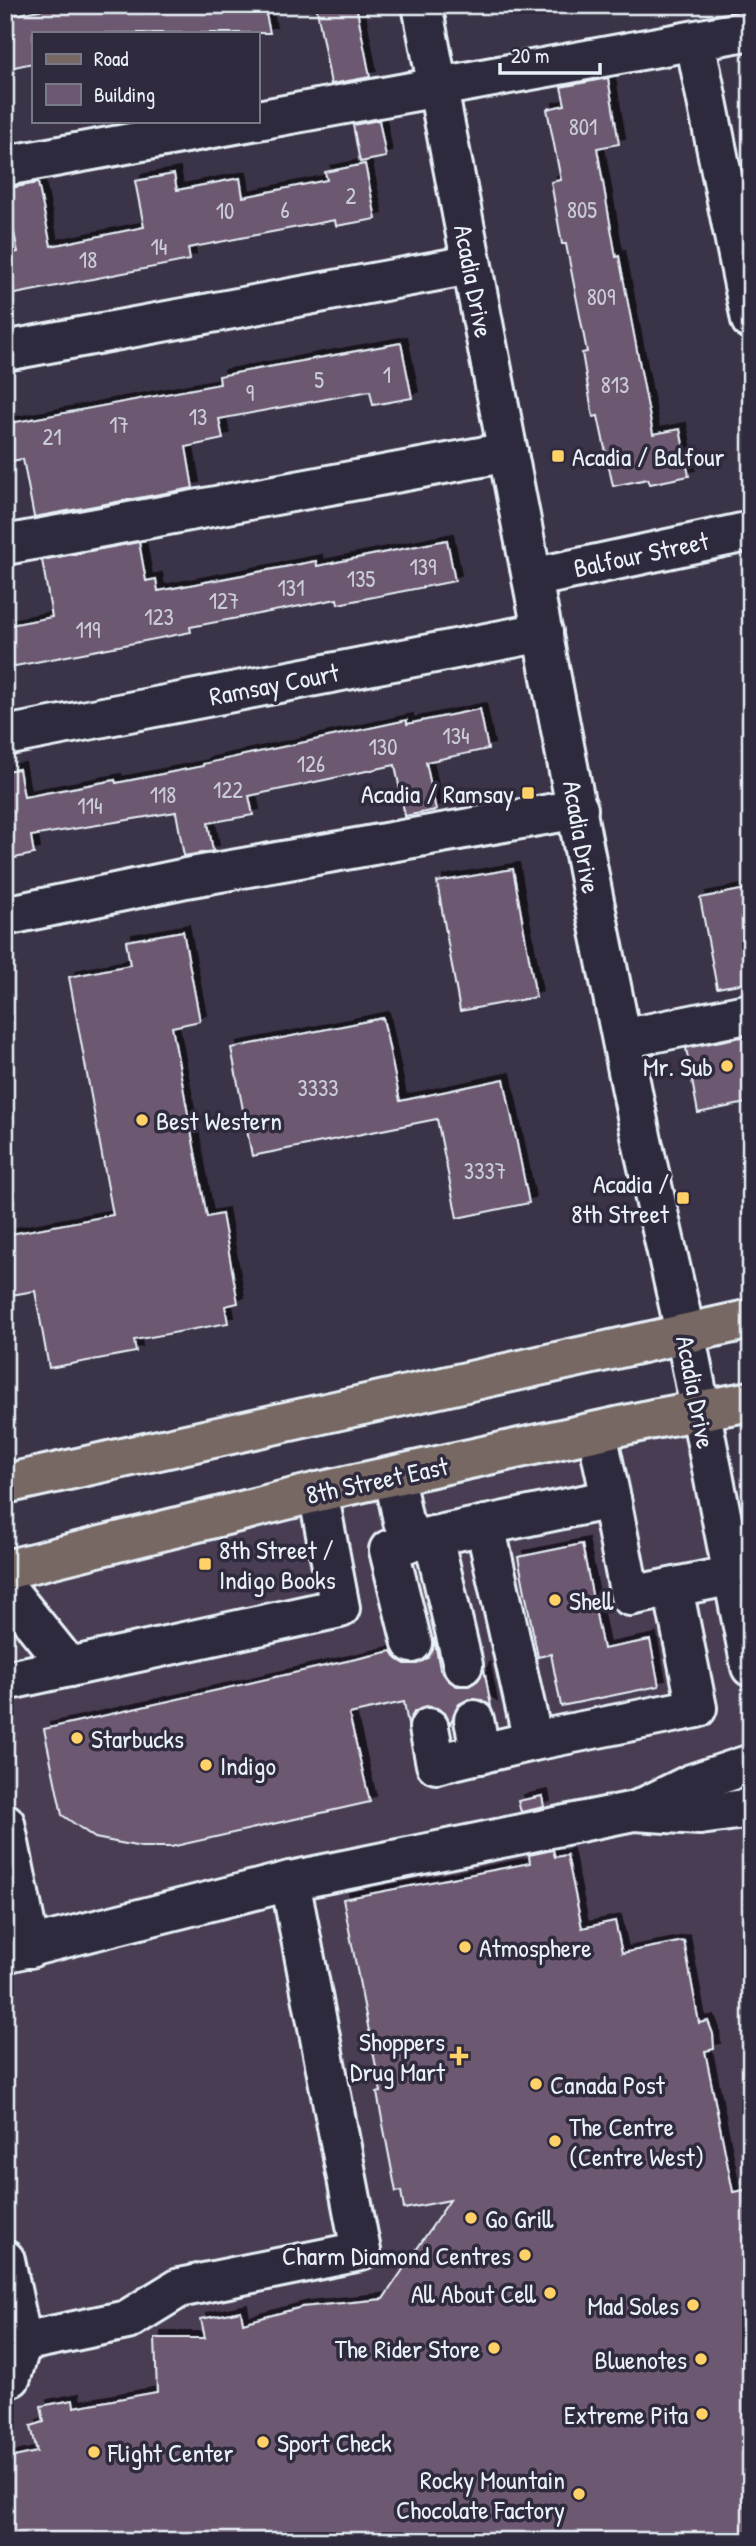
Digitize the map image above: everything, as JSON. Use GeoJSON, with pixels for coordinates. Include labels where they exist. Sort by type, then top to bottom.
{"type":"FeatureCollection","features":[{"type":"Feature","properties":{"kind":"main road"},"geometry":{"type":"LineString","coordinates":[[5,1484],[375,1404],[685,1332],[751,1320]]}},
{"type":"Feature","properties":{"kind":"main road","name":"8th Street East"},"geometry":{"type":"LineString","coordinates":[[5,1570],[318,1492],[751,1401]]}},
{"type":"Feature","properties":{"kind":"street","name":"Acadia Drive"},"geometry":{"type":"LineString","coordinates":[[422,5],[470,265],[622,1039],[741,1594],[751,1667]]}},
{"type":"Feature","properties":{"kind":"street"},"geometry":{"type":"LineString","coordinates":[[259,120],[751,30]]}},
{"type":"Feature","properties":{"kind":"street"},"geometry":{"type":"LineString","coordinates":[[695,41],[751,320]]}},
{"type":"Feature","properties":{"kind":"street"},"geometry":{"type":"LineString","coordinates":[[5,166],[249,122]]}},
{"type":"Feature","properties":{"kind":"street"},"geometry":{"type":"LineString","coordinates":[[5,351],[470,265]]}},
{"type":"Feature","properties":{"kind":"street"},"geometry":{"type":"LineString","coordinates":[[5,545],[508,452]]}},
{"type":"Feature","properties":{"kind":"street","name":"Balfour Street"},"geometry":{"type":"LineString","coordinates":[[531,578],[751,531]]}},
{"type":"Feature","properties":{"kind":"street","name":"Ramsay Court"},"geometry":{"type":"LineString","coordinates":[[5,736],[543,632]]}},
{"type":"Feature","properties":{"kind":"street"},"geometry":{"type":"LineString","coordinates":[[5,916],[212,873],[578,809]]}},
{"type":"Feature","properties":{"kind":"street"},"geometry":{"type":"LineString","coordinates":[[622,1039],[751,1013]]}},
{"type":"Feature","properties":{"kind":"street"},"geometry":{"type":"LineString","coordinates":[[597,1433],[630,1596],[673,1588],[741,1594]]}},
{"type":"Feature","properties":{"kind":"street"},"geometry":{"type":"LineString","coordinates":[[394,1477],[403,1521],[424,1538],[463,1665]]}},
{"type":"Feature","properties":{"kind":"street"},"geometry":{"type":"LineString","coordinates":[[5,1681],[340,1608],[318,1492]]}},
{"type":"Feature","properties":{"kind":"street"},"geometry":{"type":"LineString","coordinates":[[412,1643],[389,1550],[424,1538],[611,1499]]}},
{"type":"Feature","properties":{"kind":"street"},"geometry":{"type":"LineString","coordinates":[[485,1525],[533,1741]]}},
{"type":"Feature","properties":{"kind":"street"},"geometry":{"type":"LineString","coordinates":[[5,1587],[69,1667]]}},
{"type":"Feature","properties":{"kind":"street"},"geometry":{"type":"LineString","coordinates":[[429,1728],[436,1764],[477,1737],[533,1741],[697,1708],[673,1588]]}},
{"type":"Feature","properties":{"kind":"street"},"geometry":{"type":"LineString","coordinates":[[5,1823],[18,1951],[290,1881],[634,1811],[691,1784],[751,1764]]}},
{"type":"Feature","properties":{"kind":"street"},"geometry":{"type":"LineString","coordinates":[[634,1811],[700,1815],[751,1808]]}},
{"type":"Feature","properties":{"kind":"street"},"geometry":{"type":"LineString","coordinates":[[5,2260],[14,2358],[127,2320],[179,2288],[361,2251],[290,1881]]}},
{"type":"Feature","properties":{"kind":"shaded area"},"geometry":{"type":"Polygon","coordinates":[[[734,1403],[751,1404],[751,1489],[734,1403]]]}},
{"type":"Feature","properties":{"kind":"shaded area"},"geometry":{"type":"Polygon","coordinates":[[[700,1411],[751,1667],[751,2541],[5,2541],[5,1570],[700,1411]]]}},
{"type":"Feature","properties":{"kind":"building"},"geometry":{"type":"Polygon","coordinates":[[[63,5],[264,5],[270,33],[32,32],[32,63],[5,69],[5,17],[63,5]]]}},
{"type":"Feature","properties":{"kind":"building"},"geometry":{"type":"Polygon","coordinates":[[[316,5],[356,5],[370,77],[331,84],[316,5]]]}},
{"type":"Feature","properties":{"kind":"building"},"geometry":{"type":"Polygon","coordinates":[[[608,78],[619,144],[597,148],[616,257],[619,256],[653,434],[680,429],[689,476],[650,484],[648,479],[613,486],[598,416],[593,417],[582,353],[587,352],[551,182],[561,180],[547,109],[565,105],[561,87],[608,78]]]}},
{"type":"Feature","properties":{"kind":"building"},"geometry":{"type":"Polygon","coordinates":[[[379,120],[386,157],[360,162],[353,125],[379,120]]]}},
{"type":"Feature","properties":{"kind":"building"},"geometry":{"type":"Polygon","coordinates":[[[365,164],[376,219],[336,226],[335,220],[188,248],[190,260],[5,296],[5,255],[18,252],[5,189],[38,183],[51,246],[144,227],[135,181],[174,174],[177,190],[240,178],[243,197],[327,180],[325,172],[365,164]]]}},
{"type":"Feature","properties":{"kind":"building"},"geometry":{"type":"Polygon","coordinates":[[[401,343],[412,398],[373,405],[370,391],[219,419],[223,439],[186,447],[193,488],[34,517],[23,459],[5,462],[5,424],[220,384],[219,376],[401,343]]]}},
{"type":"Feature","properties":{"kind":"building"},"geometry":{"type":"Polygon","coordinates":[[[447,540],[455,581],[338,604],[337,599],[190,627],[191,632],[5,668],[5,626],[52,617],[42,560],[139,542],[146,581],[156,579],[158,591],[316,561],[317,566],[447,540]]]}},
{"type":"Feature","properties":{"kind":"building"},"geometry":{"type":"Polygon","coordinates":[[[480,709],[488,749],[426,762],[436,810],[405,816],[395,765],[249,796],[253,815],[208,823],[213,851],[184,856],[176,812],[31,836],[34,854],[5,860],[5,771],[19,769],[24,797],[115,780],[116,783],[407,720],[407,724],[480,709]]]}},
{"type":"Feature","properties":{"kind":"building"},"geometry":{"type":"Polygon","coordinates":[[[513,869],[536,997],[460,1011],[437,882],[513,869]]]}},
{"type":"Feature","properties":{"kind":"building"},"geometry":{"type":"Polygon","coordinates":[[[751,888],[751,982],[717,988],[700,898],[751,888]]]}},
{"type":"Feature","properties":{"kind":"building","name":"Best Western"},"geometry":{"type":"Polygon","coordinates":[[[183,931],[200,1021],[172,1027],[207,1217],[222,1214],[238,1303],[225,1306],[228,1323],[134,1340],[136,1352],[49,1368],[35,1291],[5,1296],[5,1235],[113,1215],[69,977],[130,965],[126,941],[183,931]]]}},
{"type":"Feature","properties":{"kind":"building"},"geometry":{"type":"Polygon","coordinates":[[[383,1018],[400,1101],[504,1079],[529,1203],[457,1218],[437,1119],[252,1156],[231,1048],[383,1018]]]}},
{"type":"Feature","properties":{"kind":"building"},"geometry":{"type":"Polygon","coordinates":[[[751,1035],[751,1102],[698,1113],[686,1048],[751,1035]]]}},
{"type":"Feature","properties":{"kind":"building"},"geometry":{"type":"Polygon","coordinates":[[[582,1544],[603,1649],[650,1640],[659,1686],[561,1706],[551,1654],[538,1657],[518,1557],[582,1544]]]}},
{"type":"Feature","properties":{"kind":"building","name":"Indigo"},"geometry":{"type":"Polygon","coordinates":[[[434,1638],[440,1669],[448,1680],[457,1686],[469,1686],[478,1680],[484,1669],[491,1706],[482,1700],[469,1699],[459,1704],[450,1724],[445,1713],[426,1706],[414,1712],[408,1725],[404,1702],[349,1714],[370,1802],[171,1847],[141,1847],[95,1838],[62,1815],[44,1729],[392,1651],[397,1659],[405,1664],[417,1664],[428,1658],[433,1650],[434,1638]]]}},
{"type":"Feature","properties":{"kind":"building"},"geometry":{"type":"Polygon","coordinates":[[[542,1796],[544,1807],[521,1812],[518,1801],[542,1796]]]}},
{"type":"Feature","properties":{"kind":"building","name":"The Centre (Centre West)"},"geometry":{"type":"Polygon","coordinates":[[[553,1850],[555,1857],[567,1855],[582,1928],[615,1921],[622,1953],[684,1941],[699,2023],[708,2021],[713,2034],[714,2049],[705,2051],[733,2192],[751,2189],[751,2541],[5,2541],[5,2459],[37,2452],[31,2426],[44,2422],[41,2406],[73,2400],[74,2407],[157,2392],[155,2338],[205,2338],[201,2319],[241,2311],[243,2323],[302,2307],[383,2299],[450,2200],[404,2209],[401,2191],[396,2192],[377,2093],[381,2092],[343,1899],[530,1863],[529,1855],[553,1850]]]}},
{"type":"Feature","properties":{"kind":"place","name":"Acadia / Balfour"},"geometry":{"type":"Point","coordinates":[558,456]}},
{"type":"Feature","properties":{"kind":"place","name":"Acadia / Ramsay"},"geometry":{"type":"Point","coordinates":[528,793]}},
{"type":"Feature","properties":{"kind":"place","name":"Mr. Sub"},"geometry":{"type":"Point","coordinates":[727,1066]}},
{"type":"Feature","properties":{"kind":"place","name":"Best Western"},"geometry":{"type":"Point","coordinates":[142,1120]}},
{"type":"Feature","properties":{"kind":"place","name":"Acadia / 8th Street"},"geometry":{"type":"Point","coordinates":[683,1198]}},
{"type":"Feature","properties":{"kind":"place","name":"8th Street / Indigo Books"},"geometry":{"type":"Point","coordinates":[205,1564]}},
{"type":"Feature","properties":{"kind":"place","name":"Shell"},"geometry":{"type":"Point","coordinates":[555,1600]}},
{"type":"Feature","properties":{"kind":"place","name":"Starbucks"},"geometry":{"type":"Point","coordinates":[77,1738]}},
{"type":"Feature","properties":{"kind":"place","name":"Indigo"},"geometry":{"type":"Point","coordinates":[206,1765]}},
{"type":"Feature","properties":{"kind":"place","name":"Atmosphere"},"geometry":{"type":"Point","coordinates":[465,1947]}},
{"type":"Feature","properties":{"kind":"place","name":"Shoppers Drug Mart"},"geometry":{"type":"Point","coordinates":[459,2056]}},
{"type":"Feature","properties":{"kind":"place","name":"Canada Post"},"geometry":{"type":"Point","coordinates":[536,2084]}},
{"type":"Feature","properties":{"kind":"place","name":"The Centre (Centre West)"},"geometry":{"type":"Point","coordinates":[555,2141]}},
{"type":"Feature","properties":{"kind":"place","name":"Go Grill"},"geometry":{"type":"Point","coordinates":[471,2218]}},
{"type":"Feature","properties":{"kind":"place","name":"Charm Diamond Centres"},"geometry":{"type":"Point","coordinates":[525,2255]}},
{"type":"Feature","properties":{"kind":"place","name":"All About Cell"},"geometry":{"type":"Point","coordinates":[550,2293]}},
{"type":"Feature","properties":{"kind":"place","name":"Mad Soles"},"geometry":{"type":"Point","coordinates":[693,2305]}},
{"type":"Feature","properties":{"kind":"place","name":"The Rider Store"},"geometry":{"type":"Point","coordinates":[494,2348]}},
{"type":"Feature","properties":{"kind":"place","name":"Bluenotes"},"geometry":{"type":"Point","coordinates":[701,2359]}},
{"type":"Feature","properties":{"kind":"place","name":"Extreme Pita"},"geometry":{"type":"Point","coordinates":[702,2414]}},
{"type":"Feature","properties":{"kind":"place","name":"Sport Check"},"geometry":{"type":"Point","coordinates":[263,2442]}},
{"type":"Feature","properties":{"kind":"place","name":"Flight Center"},"geometry":{"type":"Point","coordinates":[94,2452]}},
{"type":"Feature","properties":{"kind":"place","name":"Rocky Mountain Chocolate Factory"},"geometry":{"type":"Point","coordinates":[579,2494]}}]}
